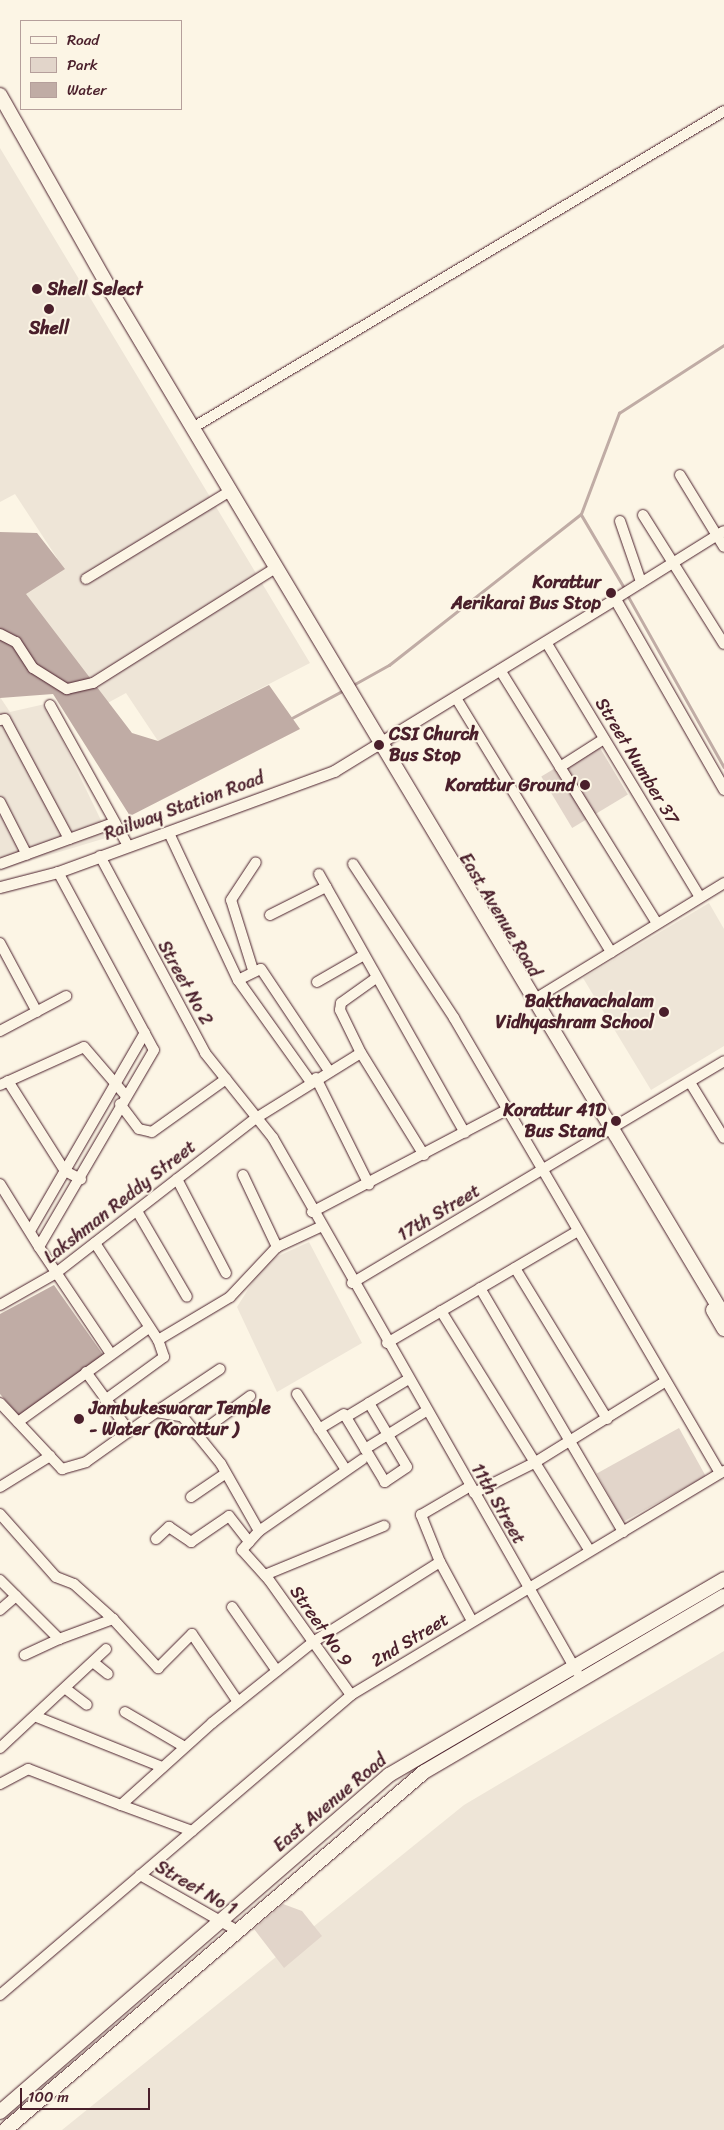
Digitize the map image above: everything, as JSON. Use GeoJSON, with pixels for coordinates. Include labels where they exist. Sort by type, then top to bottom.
{"type":"FeatureCollection","features":[{"type":"Feature","properties":{"kind":"main road"},"geometry":{"type":"LineString","coordinates":[[0,95],[190,429],[224,494],[335,671]]}},
{"type":"Feature","properties":{"kind":"main road"},"geometry":{"type":"LineString","coordinates":[[0,113],[335,671]]}},
{"type":"Feature","properties":{"kind":"main road","name":"East Avenue Road"},"geometry":{"type":"LineString","coordinates":[[335,671],[611,1130],[723,1312]]}},
{"type":"Feature","properties":{"kind":"main road","name":"East Avenue Road"},"geometry":{"type":"LineString","coordinates":[[379,745],[536,999],[724,1329]]}},
{"type":"Feature","properties":{"kind":"main road","name":"East Avenue Road"},"geometry":{"type":"LineString","coordinates":[[0,2112],[221,1923],[389,1775],[572,1665],[724,1579]]}},
{"type":"Feature","properties":{"kind":"main road","name":"East Avenue Road"},"geometry":{"type":"LineString","coordinates":[[5,2130],[236,1930],[424,1772],[724,1596]]}},
{"type":"Feature","properties":{"kind":"street"},"geometry":{"type":"LineString","coordinates":[[190,429],[724,111]]}},
{"type":"Feature","properties":{"kind":"street"},"geometry":{"type":"LineString","coordinates":[[680,475],[720,533],[724,547]]}},
{"type":"Feature","properties":{"kind":"street"},"geometry":{"type":"LineString","coordinates":[[86,578],[224,494]]}},
{"type":"Feature","properties":{"kind":"street"},"geometry":{"type":"LineString","coordinates":[[642,515],[674,562],[724,644]]}},
{"type":"Feature","properties":{"kind":"street"},"geometry":{"type":"LineString","coordinates":[[620,521],[643,581]]}},
{"type":"Feature","properties":{"kind":"street"},"geometry":{"type":"LineString","coordinates":[[720,533],[619,597],[724,789]]}},
{"type":"Feature","properties":{"kind":"street"},"geometry":{"type":"LineString","coordinates":[[0,634],[16,642],[33,668],[67,689],[93,683],[272,571]]}},
{"type":"Feature","properties":{"kind":"street","name":"Railway Station Road"},"geometry":{"type":"LineString","coordinates":[[0,887],[58,872],[169,833],[334,770],[379,745],[619,597]]}},
{"type":"Feature","properties":{"kind":"street","name":"Street Number 37"},"geometry":{"type":"LineString","coordinates":[[546,642],[700,896]]}},
{"type":"Feature","properties":{"kind":"street"},"geometry":{"type":"LineString","coordinates":[[500,670],[657,923]]}},
{"type":"Feature","properties":{"kind":"street"},"geometry":{"type":"LineString","coordinates":[[456,698],[611,952]]}},
{"type":"Feature","properties":{"kind":"street"},"geometry":{"type":"LineString","coordinates":[[50,705],[113,823],[128,846]]}},
{"type":"Feature","properties":{"kind":"street"},"geometry":{"type":"LineString","coordinates":[[0,720],[5,719],[69,839]]}},
{"type":"Feature","properties":{"kind":"street"},"geometry":{"type":"LineString","coordinates":[[560,768],[604,739]]}},
{"type":"Feature","properties":{"kind":"street"},"geometry":{"type":"LineString","coordinates":[[0,802],[27,855]]}},
{"type":"Feature","properties":{"kind":"street"},"geometry":{"type":"LineString","coordinates":[[0,864],[113,823]]}},
{"type":"Feature","properties":{"kind":"street"},"geometry":{"type":"LineString","coordinates":[[169,833],[238,980],[313,1079],[369,1185]]}},
{"type":"Feature","properties":{"kind":"street","name":"Street No 2"},"geometry":{"type":"LineString","coordinates":[[100,856],[173,997],[226,1079],[273,1138],[320,1227]]}},
{"type":"Feature","properties":{"kind":"street"},"geometry":{"type":"LineString","coordinates":[[253,970],[232,900],[256,862]]}},
{"type":"Feature","properties":{"kind":"street"},"geometry":{"type":"LineString","coordinates":[[353,864],[454,1018],[506,1110],[722,1472]]}},
{"type":"Feature","properties":{"kind":"street"},"geometry":{"type":"LineString","coordinates":[[39,1247],[81,1179],[123,1100],[154,1050],[58,872]]}},
{"type":"Feature","properties":{"kind":"street"},"geometry":{"type":"LineString","coordinates":[[319,874],[465,1133]]}},
{"type":"Feature","properties":{"kind":"street"},"geometry":{"type":"LineString","coordinates":[[536,999],[700,896],[724,883]]}},
{"type":"Feature","properties":{"kind":"street"},"geometry":{"type":"LineString","coordinates":[[270,915],[326,886]]}},
{"type":"Feature","properties":{"kind":"street"},"geometry":{"type":"LineString","coordinates":[[0,943],[37,1012]]}},
{"type":"Feature","properties":{"kind":"street"},"geometry":{"type":"LineString","coordinates":[[317,982],[364,955]]}},
{"type":"Feature","properties":{"kind":"street"},"geometry":{"type":"LineString","coordinates":[[238,980],[253,970],[261,969],[329,1071]]}},
{"type":"Feature","properties":{"kind":"street"},"geometry":{"type":"LineString","coordinates":[[376,978],[340,1006],[361,1053],[424,1155]]}},
{"type":"Feature","properties":{"kind":"street"},"geometry":{"type":"LineString","coordinates":[[0,1031],[66,996]]}},
{"type":"Feature","properties":{"kind":"street"},"geometry":{"type":"LineString","coordinates":[[30,1231],[145,1033]]}},
{"type":"Feature","properties":{"kind":"street"},"geometry":{"type":"LineString","coordinates":[[81,1179],[65,1171],[4,1083],[84,1047],[115,1084],[139,1129],[152,1132],[226,1079]]}},
{"type":"Feature","properties":{"kind":"street","name":"Lakshman Reddy Street"},"geometry":{"type":"LineString","coordinates":[[0,1305],[56,1273],[256,1118],[313,1079],[361,1053]]}},
{"type":"Feature","properties":{"kind":"street","name":"17th Street"},"geometry":{"type":"LineString","coordinates":[[352,1283],[691,1084],[724,1061]]}},
{"type":"Feature","properties":{"kind":"street"},"geometry":{"type":"LineString","coordinates":[[691,1084],[724,1138]]}},
{"type":"Feature","properties":{"kind":"street"},"geometry":{"type":"LineString","coordinates":[[312,1212],[369,1185],[506,1110]]}},
{"type":"Feature","properties":{"kind":"street"},"geometry":{"type":"LineString","coordinates":[[243,1176],[277,1247]]}},
{"type":"Feature","properties":{"kind":"street"},"geometry":{"type":"LineString","coordinates":[[177,1179],[226,1273]]}},
{"type":"Feature","properties":{"kind":"street"},"geometry":{"type":"LineString","coordinates":[[1,1188],[111,1354]]}},
{"type":"Feature","properties":{"kind":"street"},"geometry":{"type":"LineString","coordinates":[[137,1211],[187,1297]]}},
{"type":"Feature","properties":{"kind":"street"},"geometry":{"type":"LineString","coordinates":[[158,1340],[230,1297],[277,1247],[320,1227]]}},
{"type":"Feature","properties":{"kind":"street","name":"11th Street"},"geometry":{"type":"LineString","coordinates":[[320,1227],[582,1680]]}},
{"type":"Feature","properties":{"kind":"street"},"geometry":{"type":"LineString","coordinates":[[386,1343],[578,1231]]}},
{"type":"Feature","properties":{"kind":"street"},"geometry":{"type":"LineString","coordinates":[[95,1243],[158,1340],[164,1357],[106,1400]]}},
{"type":"Feature","properties":{"kind":"street"},"geometry":{"type":"LineString","coordinates":[[515,1268],[607,1419]]}},
{"type":"Feature","properties":{"kind":"street"},"geometry":{"type":"LineString","coordinates":[[480,1288],[623,1532]]}},
{"type":"Feature","properties":{"kind":"street"},"geometry":{"type":"LineString","coordinates":[[441,1311],[590,1551]]}},
{"type":"Feature","properties":{"kind":"street"},"geometry":{"type":"LineString","coordinates":[[18,1422],[149,1328]]}},
{"type":"Feature","properties":{"kind":"street"},"geometry":{"type":"LineString","coordinates":[[0,1403],[62,1469],[86,1462],[220,1369]]}},
{"type":"Feature","properties":{"kind":"street"},"geometry":{"type":"LineString","coordinates":[[86,1372],[129,1432]]}},
{"type":"Feature","properties":{"kind":"street"},"geometry":{"type":"LineString","coordinates":[[369,1403],[407,1469],[383,1482],[364,1454],[346,1417],[369,1403],[407,1380]]}},
{"type":"Feature","properties":{"kind":"street"},"geometry":{"type":"LineString","coordinates":[[472,1621],[440,1562],[421,1515],[534,1462],[607,1419],[666,1381]]}},
{"type":"Feature","properties":{"kind":"street"},"geometry":{"type":"LineString","coordinates":[[297,1394],[346,1470]]}},
{"type":"Feature","properties":{"kind":"street"},"geometry":{"type":"LineString","coordinates":[[197,1435],[250,1396]]}},
{"type":"Feature","properties":{"kind":"street"},"geometry":{"type":"LineString","coordinates":[[156,1540],[169,1527],[192,1542],[229,1516],[249,1542],[259,1531],[346,1470],[388,1435],[426,1411]]}},
{"type":"Feature","properties":{"kind":"street"},"geometry":{"type":"LineString","coordinates":[[156,1412],[183,1418],[226,1473],[259,1531]]}},
{"type":"Feature","properties":{"kind":"street"},"geometry":{"type":"LineString","coordinates":[[319,1429],[344,1414]]}},
{"type":"Feature","properties":{"kind":"street"},"geometry":{"type":"LineString","coordinates":[[0,1487],[50,1456]]}},
{"type":"Feature","properties":{"kind":"street","name":"2nd Street"},"geometry":{"type":"LineString","coordinates":[[0,1995],[350,1695],[722,1472]]}},
{"type":"Feature","properties":{"kind":"street"},"geometry":{"type":"LineString","coordinates":[[191,1498],[226,1473]]}},
{"type":"Feature","properties":{"kind":"street"},"geometry":{"type":"LineString","coordinates":[[0,1514],[56,1577],[74,1584],[113,1619],[158,1668],[192,1634],[238,1702]]}},
{"type":"Feature","properties":{"kind":"street"},"geometry":{"type":"LineString","coordinates":[[265,1576],[384,1526]]}},
{"type":"Feature","properties":{"kind":"street","name":"Street No 9"},"geometry":{"type":"LineString","coordinates":[[249,1542],[242,1550],[265,1576],[350,1695]]}},
{"type":"Feature","properties":{"kind":"street"},"geometry":{"type":"LineString","coordinates":[[121,1804],[238,1702],[313,1642],[440,1562]]}},
{"type":"Feature","properties":{"kind":"street"},"geometry":{"type":"LineString","coordinates":[[0,1580],[59,1639]]}},
{"type":"Feature","properties":{"kind":"street"},"geometry":{"type":"LineString","coordinates":[[0,1610],[16,1596]]}},
{"type":"Feature","properties":{"kind":"street"},"geometry":{"type":"LineString","coordinates":[[232,1607],[277,1671]]}},
{"type":"Feature","properties":{"kind":"street"},"geometry":{"type":"LineString","coordinates":[[24,1655],[59,1639],[113,1619]]}},
{"type":"Feature","properties":{"kind":"street"},"geometry":{"type":"LineString","coordinates":[[0,1748],[38,1717],[106,1649]]}},
{"type":"Feature","properties":{"kind":"street"},"geometry":{"type":"LineString","coordinates":[[93,1662],[108,1674]]}},
{"type":"Feature","properties":{"kind":"street"},"geometry":{"type":"LineString","coordinates":[[66,1690],[87,1705]]}},
{"type":"Feature","properties":{"kind":"street"},"geometry":{"type":"LineString","coordinates":[[125,1712],[185,1747]]}},
{"type":"Feature","properties":{"kind":"street"},"geometry":{"type":"LineString","coordinates":[[38,1717],[162,1767]]}},
{"type":"Feature","properties":{"kind":"street"},"geometry":{"type":"LineString","coordinates":[[0,1784],[28,1769],[192,1830]]}},
{"type":"Feature","properties":{"kind":"street","name":"Street No 1"},"geometry":{"type":"LineString","coordinates":[[140,1875],[236,1930]]}},
{"type":"Feature","properties":{"kind":"shaded area"},"geometry":{"type":"Polygon","coordinates":[[[0,148],[310,663],[158,741],[126,693],[91,712],[15,583],[57,558],[15,494],[0,502],[0,148]]]}},
{"type":"Feature","properties":{"kind":"shaded area"},"geometry":{"type":"Polygon","coordinates":[[[0,697],[10,712],[45,704],[109,837],[0,870],[0,697]]]}},
{"type":"Feature","properties":{"kind":"shaded area","name":"Bakthavachalam Vidhyashram School"},"geometry":{"type":"Polygon","coordinates":[[[709,903],[724,929],[724,1046],[651,1090],[583,978],[709,903]]]}},
{"type":"Feature","properties":{"kind":"shaded area"},"geometry":{"type":"Polygon","coordinates":[[[309,1242],[362,1343],[277,1392],[237,1307],[265,1262],[309,1242]]]}},
{"type":"Feature","properties":{"kind":"shaded area"},"geometry":{"type":"Polygon","coordinates":[[[724,1651],[724,2130],[62,2130],[464,1805],[724,1651]]]}},
{"type":"Feature","properties":{"kind":"green space","name":"Korattur Ground"},"geometry":{"type":"Polygon","coordinates":[[[597,743],[628,794],[572,828],[541,776],[597,743]]]}},
{"type":"Feature","properties":{"kind":"green space"},"geometry":{"type":"Polygon","coordinates":[[[679,1428],[706,1476],[623,1522],[597,1474],[679,1428]]]}},
{"type":"Feature","properties":{"kind":"green space"},"geometry":{"type":"Polygon","coordinates":[[[283,1904],[302,1911],[322,1936],[284,1968],[254,1929],[283,1904]]]}},
{"type":"Feature","properties":{"kind":"water"},"geometry":{"type":"Polygon","coordinates":[[[0,532],[37,533],[65,569],[26,594],[132,733],[158,741],[269,685],[300,729],[130,816],[53,694],[0,698],[0,532]]]}},
{"type":"Feature","properties":{"kind":"water"},"geometry":{"type":"Polygon","coordinates":[[[54,1285],[106,1359],[22,1419],[0,1394],[0,1314],[54,1285]]]}},
{"type":"Feature","properties":{"kind":"waterway"},"geometry":{"type":"LineString","coordinates":[[353,685],[389,665],[581,514],[619,413],[724,345]]}},
{"type":"Feature","properties":{"kind":"waterway"},"geometry":{"type":"LineString","coordinates":[[581,514],[625,589]]}},
{"type":"Feature","properties":{"kind":"waterway"},"geometry":{"type":"LineString","coordinates":[[627,594],[724,767]]}},
{"type":"Feature","properties":{"kind":"waterway"},"geometry":{"type":"LineString","coordinates":[[290,719],[344,690]]}},
{"type":"Feature","properties":{"kind":"place","name":"Shell Select"},"geometry":{"type":"Point","coordinates":[37,289]}},
{"type":"Feature","properties":{"kind":"place","name":"Shell"},"geometry":{"type":"Point","coordinates":[49,309]}},
{"type":"Feature","properties":{"kind":"place","name":"Korattur Aerikarai Bus Stop"},"geometry":{"type":"Point","coordinates":[611,593]}},
{"type":"Feature","properties":{"kind":"place","name":"CSI Church Bus Stop"},"geometry":{"type":"Point","coordinates":[379,745]}},
{"type":"Feature","properties":{"kind":"place","name":"Korattur Ground"},"geometry":{"type":"Point","coordinates":[585,785]}},
{"type":"Feature","properties":{"kind":"place","name":"Bakthavachalam Vidhyashram School"},"geometry":{"type":"Point","coordinates":[664,1012]}},
{"type":"Feature","properties":{"kind":"place","name":"Korattur 41D Bus Stand"},"geometry":{"type":"Point","coordinates":[616,1121]}},
{"type":"Feature","properties":{"kind":"place","name":"Jambukeswarar Temple - Water (Korattur )"},"geometry":{"type":"Point","coordinates":[79,1419]}}]}
